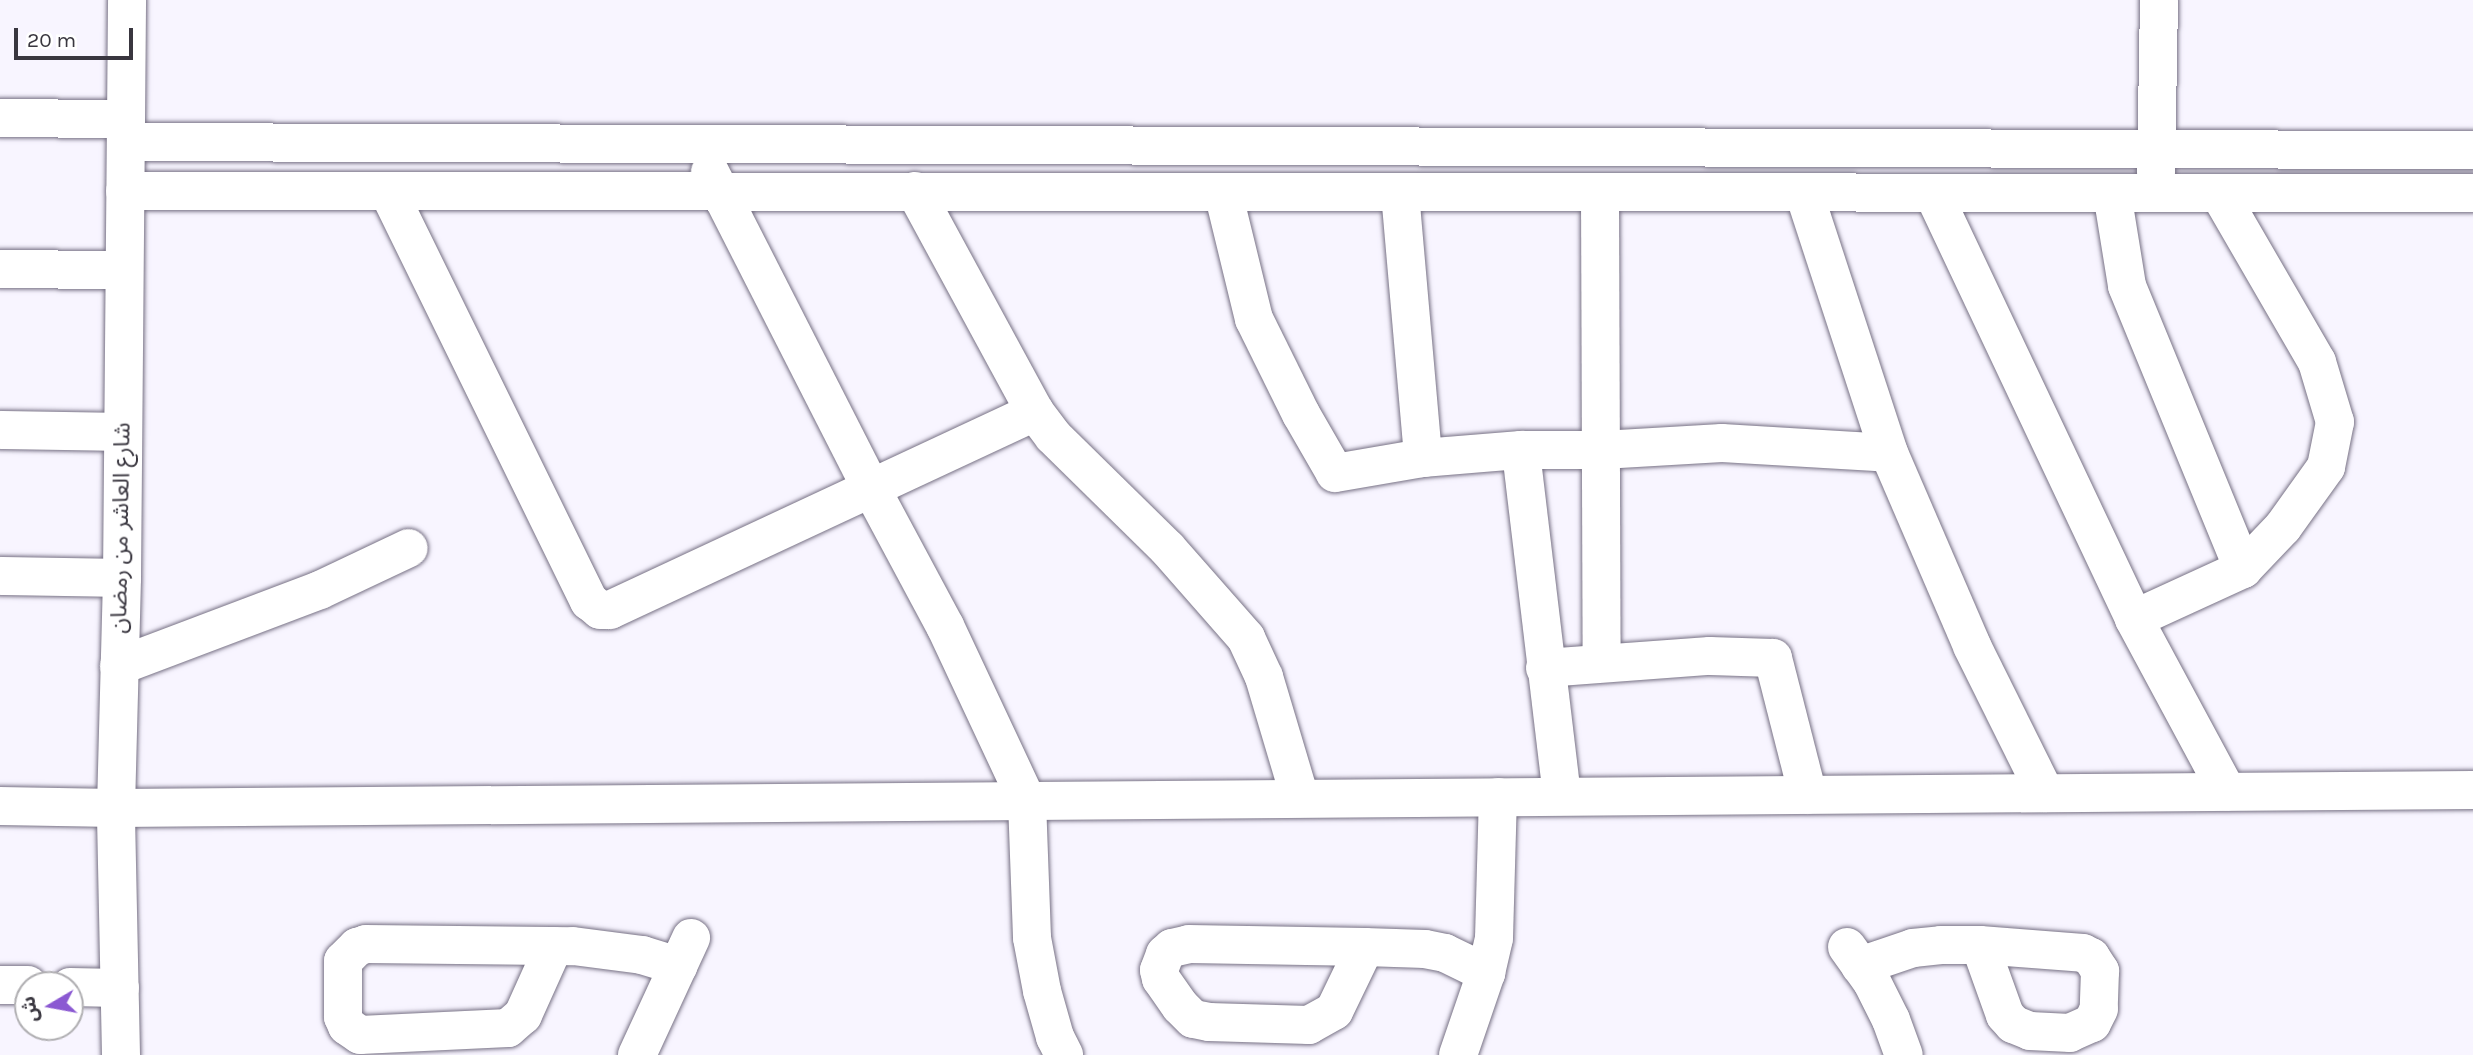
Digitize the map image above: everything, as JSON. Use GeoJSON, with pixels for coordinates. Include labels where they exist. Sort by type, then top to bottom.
{"type":"FeatureCollection","features":[{"type":"Feature","properties":{"kind":"street","name":"شارع العاشر من رمضان"},"geometry":{"type":"LineString","coordinates":[[121,1055],[116,807],[122,578],[127,0]]}},
{"type":"Feature","properties":{"kind":"street"},"geometry":{"type":"LineString","coordinates":[[2156,193],[2159,0]]}},
{"type":"Feature","properties":{"kind":"street"},"geometry":{"type":"LineString","coordinates":[[0,118],[126,131],[698,145],[2473,150]]}},
{"type":"Feature","properties":{"kind":"street"},"geometry":{"type":"LineString","coordinates":[[698,145],[719,192],[872,490],[945,626],[1027,801],[1033,948],[1055,1037],[1064,1055]]}},
{"type":"Feature","properties":{"kind":"street"},"geometry":{"type":"LineString","coordinates":[[1303,146],[1304,192]]}},
{"type":"Feature","properties":{"kind":"street"},"geometry":{"type":"LineString","coordinates":[[125,191],[2473,193]]}},
{"type":"Feature","properties":{"kind":"street"},"geometry":{"type":"LineString","coordinates":[[388,191],[593,606],[610,610],[1035,412]]}},
{"type":"Feature","properties":{"kind":"street"},"geometry":{"type":"LineString","coordinates":[[915,191],[1035,412],[1067,453],[1167,548],[1246,638],[1264,677],[1300,799]]}},
{"type":"Feature","properties":{"kind":"street"},"geometry":{"type":"LineString","coordinates":[[1223,192],[1254,319],[1301,414],[1335,473],[1423,458],[1521,450],[1602,450],[1722,443],[1889,453]]}},
{"type":"Feature","properties":{"kind":"street"},"geometry":{"type":"LineString","coordinates":[[1400,192],[1423,458]]}},
{"type":"Feature","properties":{"kind":"street"},"geometry":{"type":"LineString","coordinates":[[1600,192],[1602,663]]}},
{"type":"Feature","properties":{"kind":"street"},"geometry":{"type":"LineString","coordinates":[[1804,192],[1889,453],[1972,646],[2045,793]]}},
{"type":"Feature","properties":{"kind":"street"},"geometry":{"type":"LineString","coordinates":[[1933,193],[2134,619],[2227,792]]}},
{"type":"Feature","properties":{"kind":"street"},"geometry":{"type":"LineString","coordinates":[[2112,193],[2127,286],[2243,569]]}},
{"type":"Feature","properties":{"kind":"street"},"geometry":{"type":"LineString","coordinates":[[2134,619],[2243,569],[2283,527],[2326,467],[2334,422],[2317,362],[2219,193]]}},
{"type":"Feature","properties":{"kind":"street"},"geometry":{"type":"LineString","coordinates":[[0,269],[124,270]]}},
{"type":"Feature","properties":{"kind":"street"},"geometry":{"type":"LineString","coordinates":[[0,430],[122,432]]}},
{"type":"Feature","properties":{"kind":"street"},"geometry":{"type":"LineString","coordinates":[[1521,450],[1562,796]]}},
{"type":"Feature","properties":{"kind":"street"},"geometry":{"type":"LineString","coordinates":[[119,666],[320,590],[409,548]]}},
{"type":"Feature","properties":{"kind":"street"},"geometry":{"type":"LineString","coordinates":[[0,576],[122,578]]}},
{"type":"Feature","properties":{"kind":"street"},"geometry":{"type":"LineString","coordinates":[[1545,668],[1710,656],[1773,658],[1808,795]]}},
{"type":"Feature","properties":{"kind":"street"},"geometry":{"type":"LineString","coordinates":[[0,806],[2473,790]]}},
{"type":"Feature","properties":{"kind":"street"},"geometry":{"type":"LineString","coordinates":[[1458,1055],[1486,973],[1494,938],[1498,797]]}},
{"type":"Feature","properties":{"kind":"street"},"geometry":{"type":"LineString","coordinates":[[554,946],[523,1015],[508,1028],[360,1035],[347,1026],[343,1017],[340,971],[343,961],[357,947],[366,944],[554,946],[685,951],[637,1055]]}},
{"type":"Feature","properties":{"kind":"street"},"geometry":{"type":"LineString","coordinates":[[1365,947],[1334,1011],[1309,1025],[1209,1022],[1193,1019],[1161,979],[1159,970],[1165,954],[1181,945],[1365,947],[1445,953],[1486,973]]}},
{"type":"Feature","properties":{"kind":"street"},"geometry":{"type":"LineString","coordinates":[[1903,1055],[1891,1020],[1853,957],[1913,948],[1980,945]]}},
{"type":"Feature","properties":{"kind":"street"},"geometry":{"type":"LineString","coordinates":[[84,987],[120,988]]}}]}
